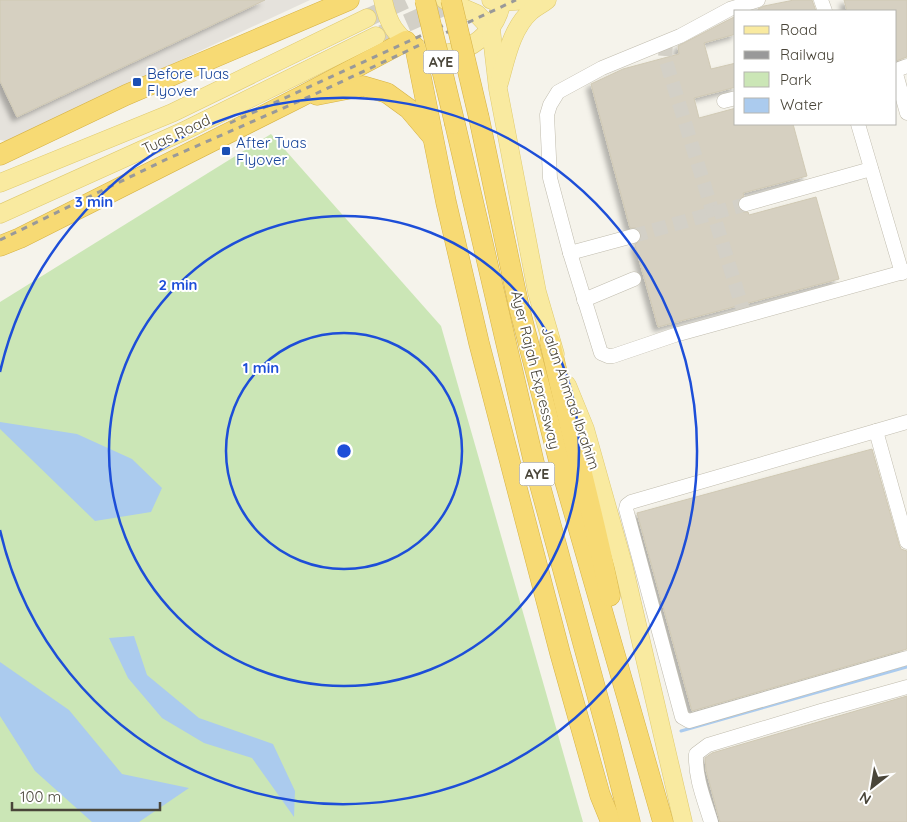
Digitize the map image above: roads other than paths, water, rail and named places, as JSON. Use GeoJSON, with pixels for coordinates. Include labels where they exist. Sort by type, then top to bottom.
{"type":"FeatureCollection","features":[{"type":"Feature","properties":{"kind":"highway"},"geometry":{"type":"LineString","coordinates":[[308,19],[324,0]]}},
{"type":"Feature","properties":{"kind":"highway"},"geometry":{"type":"LineString","coordinates":[[0,155],[126,95],[350,0]]}},
{"type":"Feature","properties":{"kind":"highway","name":"Ayer Rajah Expressway"},"geometry":{"type":"LineString","coordinates":[[426,0],[535,467],[630,822]]}},
{"type":"Feature","properties":{"kind":"highway","name":"Ayer Rajah Expressway"},"geometry":{"type":"LineString","coordinates":[[451,0],[479,118],[519,308],[553,438],[663,822]]}},
{"type":"Feature","properties":{"kind":"highway"},"geometry":{"type":"LineString","coordinates":[[0,246],[20,238],[300,97],[411,44],[452,233],[479,343],[560,653],[600,795],[611,822]]}},
{"type":"Feature","properties":{"kind":"highway"},"geometry":{"type":"LineString","coordinates":[[300,97],[363,86],[387,93],[409,109],[432,136]]}},
{"type":"Feature","properties":{"kind":"highway"},"geometry":{"type":"LineString","coordinates":[[550,342],[599,541],[635,724]]}},
{"type":"Feature","properties":{"kind":"main road"},"geometry":{"type":"LineString","coordinates":[[383,0],[386,15],[394,30],[411,44],[428,52],[442,53],[456,52],[470,47],[481,40],[491,29],[498,16],[498,1],[530,0]]}},
{"type":"Feature","properties":{"kind":"main road"},"geometry":{"type":"LineString","coordinates":[[445,0],[478,14],[491,29]]}},
{"type":"Feature","properties":{"kind":"main road"},"geometry":{"type":"LineString","coordinates":[[498,89],[509,48],[518,28],[531,11],[547,0]]}},
{"type":"Feature","properties":{"kind":"main road","name":"Tuas Road"},"geometry":{"type":"LineString","coordinates":[[0,183],[172,113],[368,18]]}},
{"type":"Feature","properties":{"kind":"main road","name":"Jalan Ahmad Ibrahim"},"geometry":{"type":"LineString","coordinates":[[491,29],[498,89],[537,292],[550,342],[585,429],[623,564],[683,822]]}},
{"type":"Feature","properties":{"kind":"main road","name":"Tuas Road"},"geometry":{"type":"LineString","coordinates":[[0,214],[184,131],[376,36]]}},
{"type":"Feature","properties":{"kind":"lane"},"geometry":{"type":"LineString","coordinates":[[758,0],[730,9],[680,36],[602,68],[558,92],[550,105],[547,115],[550,178],[570,253],[601,353],[608,356],[675,335],[904,272],[858,125]]}},
{"type":"Feature","properties":{"kind":"lane"},"geometry":{"type":"LineString","coordinates":[[900,81],[907,113]]}},
{"type":"Feature","properties":{"kind":"lane"},"geometry":{"type":"LineString","coordinates":[[746,204],[871,169]]}},
{"type":"Feature","properties":{"kind":"lane"},"geometry":{"type":"LineString","coordinates":[[570,253],[632,236]]}},
{"type":"Feature","properties":{"kind":"lane"},"geometry":{"type":"LineString","coordinates":[[584,300],[634,279]]}},
{"type":"Feature","properties":{"kind":"lane"},"geometry":{"type":"LineString","coordinates":[[907,422],[631,502],[626,509],[682,717],[686,720],[689,721],[907,658]]}},
{"type":"Feature","properties":{"kind":"lane"},"geometry":{"type":"LineString","coordinates":[[876,431],[907,540]]}},
{"type":"Feature","properties":{"kind":"lane"},"geometry":{"type":"LineString","coordinates":[[711,822],[700,787],[696,766],[696,754],[700,750],[708,745],[821,711],[907,688]]}},
{"type":"Feature","properties":{"kind":"water"},"geometry":{"type":"Polygon","coordinates":[[[0,422],[77,434],[132,459],[162,488],[151,512],[95,521],[0,429],[0,422]]]}},
{"type":"Feature","properties":{"kind":"water"},"geometry":{"type":"Polygon","coordinates":[[[134,636],[147,675],[199,718],[273,744],[295,791],[294,817],[252,758],[204,743],[162,718],[128,678],[109,638],[134,636]]]}},
{"type":"Feature","properties":{"kind":"water"},"geometry":{"type":"Polygon","coordinates":[[[0,662],[69,710],[122,774],[189,788],[139,822],[92,822],[35,771],[0,716],[0,662]]]}},
{"type":"Feature","properties":{"kind":"waterway"},"geometry":{"type":"LineString","coordinates":[[681,731],[907,667]]}},
{"type":"Feature","properties":{"kind":"tunnel"},"geometry":{"type":"LineString","coordinates":[[367,18],[405,0]]}},
{"type":"Feature","properties":{"kind":"tunnel"},"geometry":{"type":"LineString","coordinates":[[382,34],[459,0]]}},
{"type":"Feature","properties":{"kind":"tunnel"},"geometry":{"type":"LineString","coordinates":[[666,42],[665,58],[745,316]]}},
{"type":"Feature","properties":{"kind":"tunnel"},"geometry":{"type":"LineString","coordinates":[[633,236],[746,204]]}},
{"type":"Feature","properties":{"kind":"railway"},"geometry":{"type":"LineString","coordinates":[[0,240],[167,159],[313,95],[516,0]]}},
{"type":"Feature","properties":{"kind":"railway"},"geometry":{"type":"LineString","coordinates":[[230,123],[451,22]]}},
{"type":"Feature","properties":{"kind":"place","name":"Before Tuas Flyover"},"geometry":{"type":"Point","coordinates":[137,82]}},
{"type":"Feature","properties":{"kind":"place","name":"After Tuas Flyover"},"geometry":{"type":"Point","coordinates":[226,151]}}]}
